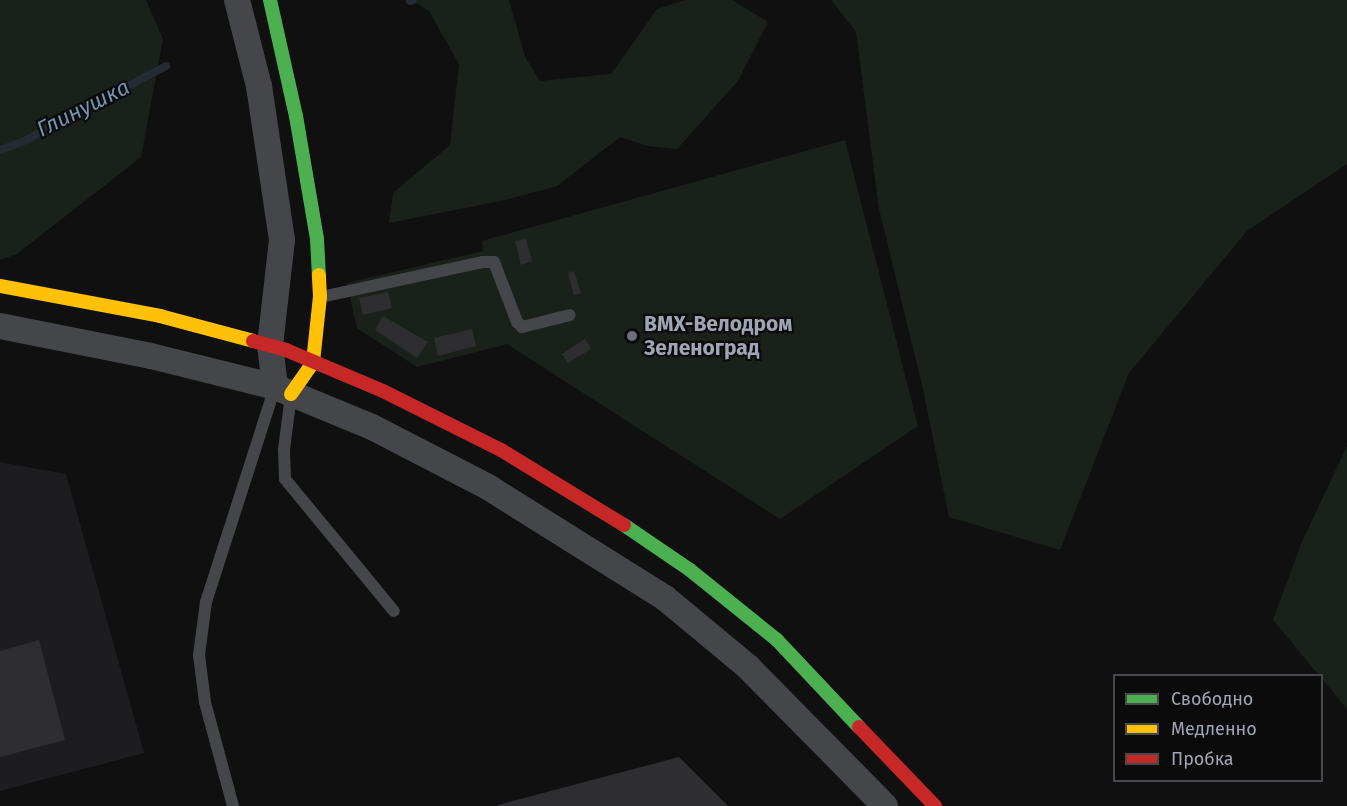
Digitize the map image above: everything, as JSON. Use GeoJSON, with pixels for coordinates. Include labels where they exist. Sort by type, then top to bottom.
{"type":"FeatureCollection","features":[{"type":"Feature","properties":{"kind":"street"},"geometry":{"type":"LineString","coordinates":[[237,0],[259,86],[282,240],[270,345],[283,390]]}},
{"type":"Feature","properties":{"kind":"street"},"geometry":{"type":"LineString","coordinates":[[270,0],[296,116],[315,228],[320,297],[313,362],[283,390]]}},
{"type":"Feature","properties":{"kind":"street"},"geometry":{"type":"LineString","coordinates":[[0,286],[160,316],[270,345],[383,391],[501,450],[610,515],[690,570],[777,640],[935,806]]}},
{"type":"Feature","properties":{"kind":"street"},"geometry":{"type":"LineString","coordinates":[[0,326],[151,356],[283,390],[372,428],[488,487],[665,598],[748,667],[885,806]]}},
{"type":"Feature","properties":{"kind":"lane"},"geometry":{"type":"LineString","coordinates":[[320,297],[483,262],[494,262],[517,322],[522,327],[570,315]]}},
{"type":"Feature","properties":{"kind":"lane"},"geometry":{"type":"LineString","coordinates":[[283,390],[285,479],[394,611]]}},
{"type":"Feature","properties":{"kind":"lane"},"geometry":{"type":"LineString","coordinates":[[233,806],[204,702],[199,654],[206,602],[283,390]]}},
{"type":"Feature","properties":{"kind":"shaded area"},"geometry":{"type":"Polygon","coordinates":[[[0,0],[146,0],[163,39],[141,157],[17,254],[0,260],[0,0]]]}},
{"type":"Feature","properties":{"kind":"shaded area"},"geometry":{"type":"Polygon","coordinates":[[[412,0],[509,0],[525,57],[540,81],[611,74],[657,9],[685,0],[732,0],[768,22],[738,81],[677,149],[647,146],[620,137],[557,186],[505,200],[389,223],[393,193],[450,145],[459,64],[429,11],[412,0]]]}},
{"type":"Feature","properties":{"kind":"shaded area"},"geometry":{"type":"Polygon","coordinates":[[[831,0],[1347,0],[1347,164],[1247,231],[1129,373],[1060,550],[949,517],[923,389],[879,209],[856,32],[831,0]]]}},
{"type":"Feature","properties":{"kind":"shaded area","name":"BMX-Велодром Зеленоград"},"geometry":{"type":"Polygon","coordinates":[[[845,140],[918,426],[780,519],[507,344],[417,367],[357,328],[347,283],[483,251],[482,241],[845,140]]]}},
{"type":"Feature","properties":{"kind":"shaded area"},"geometry":{"type":"Polygon","coordinates":[[[1347,446],[1347,709],[1323,680],[1323,674],[1318,674],[1273,620],[1301,544],[1347,446]]]}},
{"type":"Feature","properties":{"kind":"shaded area"},"geometry":{"type":"Polygon","coordinates":[[[0,462],[66,474],[144,753],[0,791],[0,462]]]}},
{"type":"Feature","properties":{"kind":"building"},"geometry":{"type":"Polygon","coordinates":[[[526,239],[532,261],[521,265],[515,241],[526,239]]]}},
{"type":"Feature","properties":{"kind":"building"},"geometry":{"type":"Polygon","coordinates":[[[574,271],[581,293],[574,295],[568,273],[574,271]]]}},
{"type":"Feature","properties":{"kind":"building"},"geometry":{"type":"Polygon","coordinates":[[[388,292],[392,308],[363,315],[359,298],[388,292]]]}},
{"type":"Feature","properties":{"kind":"building"},"geometry":{"type":"Polygon","coordinates":[[[383,316],[428,342],[417,358],[375,330],[383,316]]]}},
{"type":"Feature","properties":{"kind":"building"},"geometry":{"type":"Polygon","coordinates":[[[472,329],[476,346],[438,356],[434,338],[472,329]]]}},
{"type":"Feature","properties":{"kind":"building"},"geometry":{"type":"Polygon","coordinates":[[[585,339],[591,349],[568,363],[562,354],[585,339]]]}},
{"type":"Feature","properties":{"kind":"building"},"geometry":{"type":"Polygon","coordinates":[[[39,640],[65,740],[0,757],[0,651],[39,640]]]}},
{"type":"Feature","properties":{"kind":"building"},"geometry":{"type":"Polygon","coordinates":[[[679,757],[728,806],[498,806],[498,805],[679,757]]]}},
{"type":"Feature","properties":{"kind":"waterway","name":"Глинушка"},"geometry":{"type":"LineString","coordinates":[[0,150],[22,142],[166,66]]}},
{"type":"Feature","properties":{"kind":"traffic: fast"},"geometry":{"type":"LineString","coordinates":[[270,0],[296,116],[317,239],[319,275]]}},
{"type":"Feature","properties":{"kind":"traffic: fast"},"geometry":{"type":"LineString","coordinates":[[624,525],[690,570],[777,640],[859,727]]}},
{"type":"Feature","properties":{"kind":"traffic: slow"},"geometry":{"type":"LineString","coordinates":[[291,394],[313,362],[320,297],[319,275]]}},
{"type":"Feature","properties":{"kind":"traffic: slow"},"geometry":{"type":"LineString","coordinates":[[0,286],[160,316],[253,341]]}},
{"type":"Feature","properties":{"kind":"traffic: jam"},"geometry":{"type":"LineString","coordinates":[[253,341],[286,350],[383,391],[501,450],[624,525]]}},
{"type":"Feature","properties":{"kind":"traffic: jam"},"geometry":{"type":"LineString","coordinates":[[859,727],[935,806]]}},
{"type":"Feature","properties":{"kind":"place","name":"BMX-Велодром Зеленоград"},"geometry":{"type":"Point","coordinates":[632,336]}}]}
